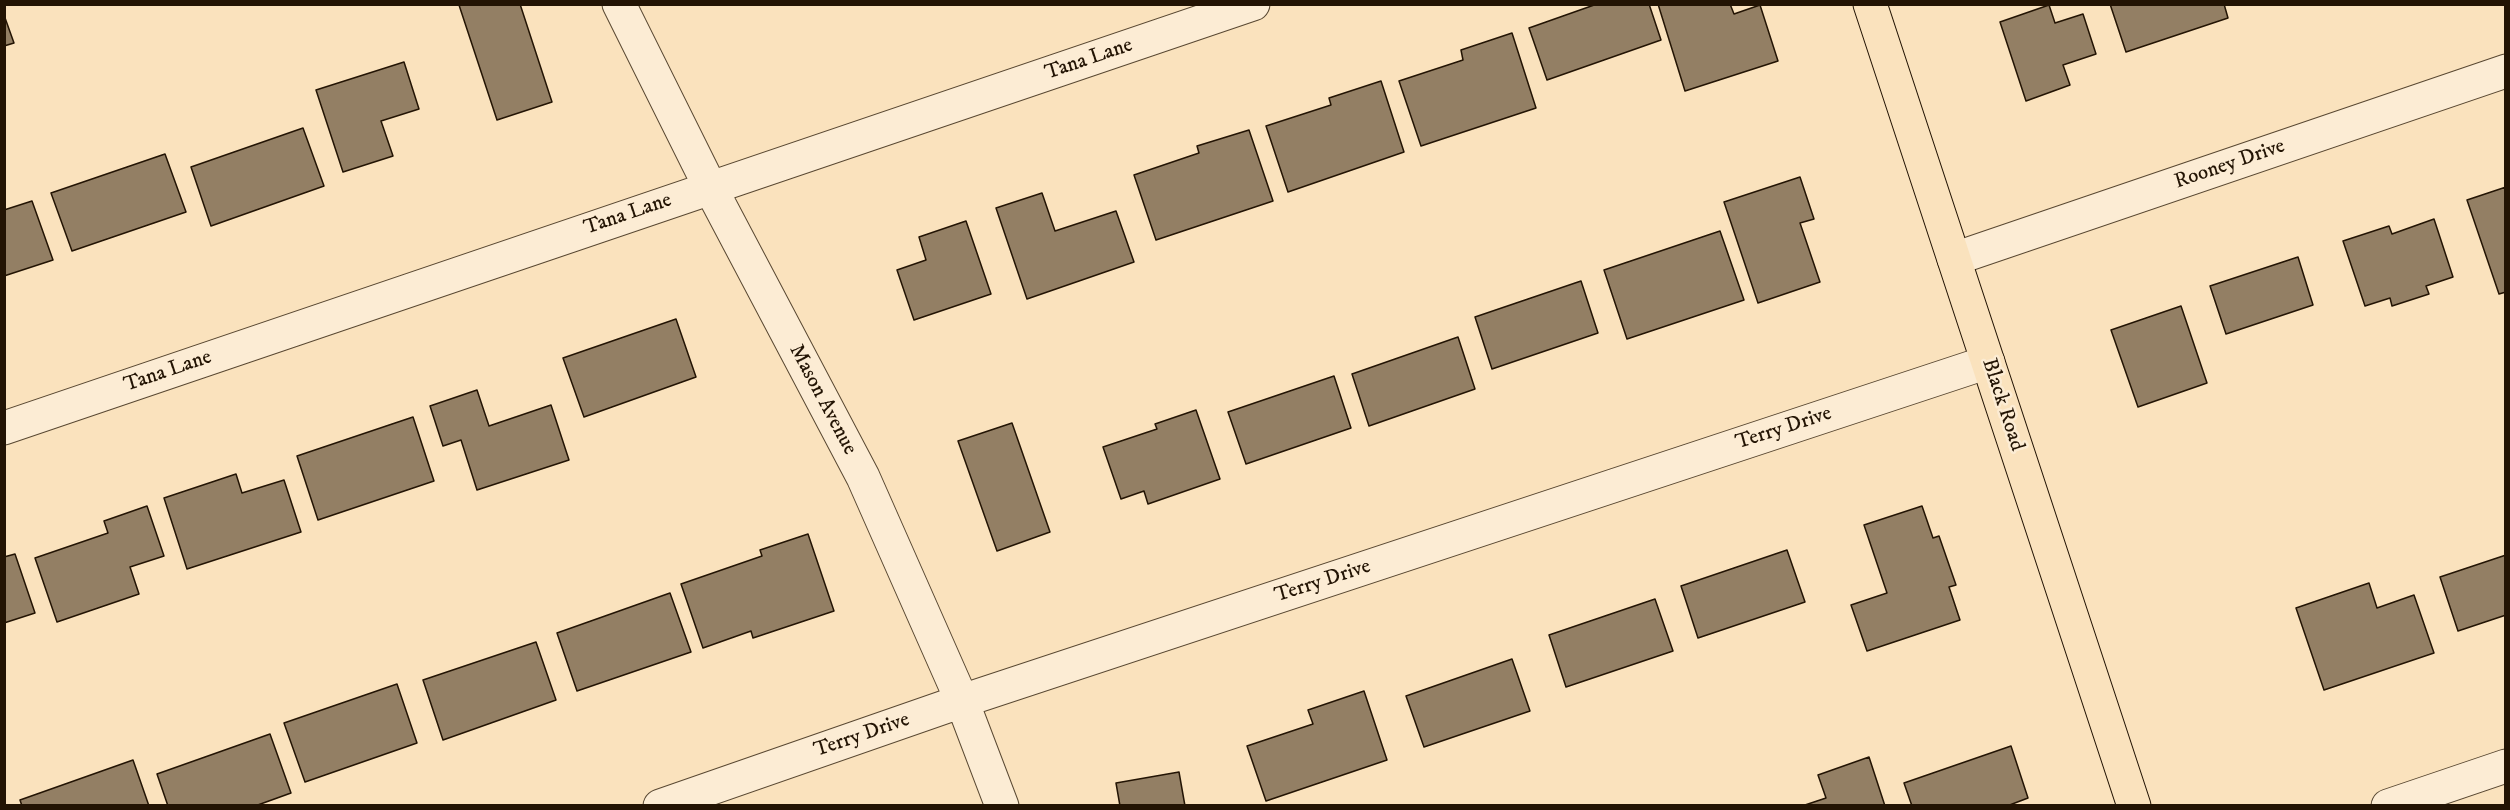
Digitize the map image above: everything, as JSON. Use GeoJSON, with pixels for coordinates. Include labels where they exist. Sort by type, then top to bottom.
{"type":"FeatureCollection","features":[{"type":"Feature","properties":{"kind":"main road","name":"Black Road"},"geometry":{"type":"LineString","coordinates":[[1870,4],[2134,806]]}},
{"type":"Feature","properties":{"kind":"street","name":"Mason Avenue"},"geometry":{"type":"LineString","coordinates":[[619,4],[710,187],[863,477],[962,701],[1002,806]]}},
{"type":"Feature","properties":{"kind":"street","name":"Tana Lane"},"geometry":{"type":"LineString","coordinates":[[4,428],[1253,4]]}},
{"type":"Feature","properties":{"kind":"street","name":"Rooney Drive"},"geometry":{"type":"LineString","coordinates":[[1954,259],[2505,71]]}},
{"type":"Feature","properties":{"kind":"street","name":"Terry Drive"},"geometry":{"type":"LineString","coordinates":[[660,806],[962,701],[1988,362]]}},
{"type":"Feature","properties":{"kind":"street"},"geometry":{"type":"LineString","coordinates":[[2388,806],[2505,766]]}},
{"type":"Feature","properties":{"kind":"building"},"geometry":{"type":"Polygon","coordinates":[[[520,4],[552,102],[497,120],[459,5],[520,4]]]}},
{"type":"Feature","properties":{"kind":"building"},"geometry":{"type":"Polygon","coordinates":[[[1597,4],[1649,4],[1661,40],[1547,80],[1529,28],[1597,4]]]}},
{"type":"Feature","properties":{"kind":"building"},"geometry":{"type":"Polygon","coordinates":[[[1658,4],[1730,4],[1734,14],[1760,5],[1778,61],[1685,91],[1658,4]]]}},
{"type":"Feature","properties":{"kind":"building"},"geometry":{"type":"Polygon","coordinates":[[[2110,4],[2224,4],[2228,18],[2126,52],[2110,4]]]}},
{"type":"Feature","properties":{"kind":"building"},"geometry":{"type":"Polygon","coordinates":[[[2049,5],[2055,23],[2083,14],[2096,54],[2063,65],[2070,85],[2026,101],[2000,22],[2049,5]]]}},
{"type":"Feature","properties":{"kind":"building"},"geometry":{"type":"Polygon","coordinates":[[[4,15],[14,43],[4,46],[4,15]]]}},
{"type":"Feature","properties":{"kind":"building"},"geometry":{"type":"Polygon","coordinates":[[[1512,33],[1536,108],[1421,146],[1399,81],[1463,60],[1461,50],[1512,33]]]}},
{"type":"Feature","properties":{"kind":"building"},"geometry":{"type":"Polygon","coordinates":[[[404,62],[419,109],[381,121],[393,156],[343,172],[316,90],[404,62]]]}},
{"type":"Feature","properties":{"kind":"building"},"geometry":{"type":"Polygon","coordinates":[[[1381,81],[1404,152],[1288,192],[1266,126],[1331,105],[1329,98],[1381,81]]]}},
{"type":"Feature","properties":{"kind":"building"},"geometry":{"type":"Polygon","coordinates":[[[303,128],[324,186],[211,226],[191,167],[303,128]]]}},
{"type":"Feature","properties":{"kind":"building"},"geometry":{"type":"Polygon","coordinates":[[[1249,130],[1273,201],[1156,240],[1134,175],[1199,153],[1197,146],[1249,130]]]}},
{"type":"Feature","properties":{"kind":"building"},"geometry":{"type":"Polygon","coordinates":[[[165,154],[186,212],[72,251],[51,193],[165,154]]]}},
{"type":"Feature","properties":{"kind":"building"},"geometry":{"type":"Polygon","coordinates":[[[1800,177],[1814,219],[1800,223],[1820,282],[1758,303],[1724,202],[1800,177]]]}},
{"type":"Feature","properties":{"kind":"building"},"geometry":{"type":"Polygon","coordinates":[[[2506,187],[2506,292],[2499,294],[2467,200],[2506,187]]]}},
{"type":"Feature","properties":{"kind":"building"},"geometry":{"type":"Polygon","coordinates":[[[1042,193],[1055,231],[1116,211],[1134,262],[1027,299],[996,208],[1042,193]]]}},
{"type":"Feature","properties":{"kind":"building"},"geometry":{"type":"Polygon","coordinates":[[[32,201],[53,260],[4,276],[4,210],[32,201]]]}},
{"type":"Feature","properties":{"kind":"building"},"geometry":{"type":"Polygon","coordinates":[[[2434,219],[2453,277],[2426,286],[2429,294],[2392,306],[2390,298],[2365,306],[2343,241],[2389,226],[2392,234],[2434,219]]]}},
{"type":"Feature","properties":{"kind":"building"},"geometry":{"type":"Polygon","coordinates":[[[966,221],[991,294],[914,320],[897,270],[926,260],[919,237],[966,221]]]}},
{"type":"Feature","properties":{"kind":"building"},"geometry":{"type":"Polygon","coordinates":[[[1720,231],[1744,300],[1627,339],[1604,270],[1720,231]]]}},
{"type":"Feature","properties":{"kind":"building"},"geometry":{"type":"Polygon","coordinates":[[[2298,257],[2313,305],[2226,334],[2210,286],[2298,257]]]}},
{"type":"Feature","properties":{"kind":"building"},"geometry":{"type":"Polygon","coordinates":[[[1581,281],[1598,333],[1492,369],[1475,317],[1581,281]]]}},
{"type":"Feature","properties":{"kind":"building"},"geometry":{"type":"Polygon","coordinates":[[[2181,306],[2207,383],[2138,407],[2111,330],[2181,306]]]}},
{"type":"Feature","properties":{"kind":"building"},"geometry":{"type":"Polygon","coordinates":[[[676,319],[696,377],[584,417],[563,358],[676,319]]]}},
{"type":"Feature","properties":{"kind":"building"},"geometry":{"type":"Polygon","coordinates":[[[1458,337],[1475,389],[1369,426],[1352,374],[1458,337]]]}},
{"type":"Feature","properties":{"kind":"building"},"geometry":{"type":"Polygon","coordinates":[[[1334,376],[1351,428],[1246,464],[1228,412],[1334,376]]]}},
{"type":"Feature","properties":{"kind":"building"},"geometry":{"type":"Polygon","coordinates":[[[477,390],[489,426],[551,405],[569,460],[477,490],[461,440],[443,446],[430,406],[477,390]]]}},
{"type":"Feature","properties":{"kind":"building"},"geometry":{"type":"Polygon","coordinates":[[[1196,410],[1220,479],[1148,504],[1144,491],[1121,499],[1103,447],[1157,429],[1155,424],[1196,410]]]}},
{"type":"Feature","properties":{"kind":"building"},"geometry":{"type":"Polygon","coordinates":[[[413,417],[434,481],[318,520],[297,456],[413,417]]]}},
{"type":"Feature","properties":{"kind":"building"},"geometry":{"type":"Polygon","coordinates":[[[1012,423],[1050,532],[997,551],[958,441],[1012,423]]]}},
{"type":"Feature","properties":{"kind":"building"},"geometry":{"type":"Polygon","coordinates":[[[236,474],[242,493],[284,480],[301,532],[187,569],[164,498],[236,474]]]}},
{"type":"Feature","properties":{"kind":"building"},"geometry":{"type":"Polygon","coordinates":[[[147,506],[164,556],[130,567],[139,594],[57,622],[35,558],[108,533],[104,521],[147,506]]]}},
{"type":"Feature","properties":{"kind":"building"},"geometry":{"type":"Polygon","coordinates":[[[1922,506],[1933,538],[1939,536],[1956,585],[1949,587],[1960,620],[1867,651],[1851,605],[1887,593],[1864,525],[1922,506]]]}},
{"type":"Feature","properties":{"kind":"building"},"geometry":{"type":"Polygon","coordinates":[[[808,534],[834,611],[753,638],[751,631],[703,648],[681,584],[762,556],[760,550],[808,534]]]}},
{"type":"Feature","properties":{"kind":"building"},"geometry":{"type":"Polygon","coordinates":[[[1787,550],[1805,602],[1698,638],[1681,586],[1787,550]]]}},
{"type":"Feature","properties":{"kind":"building"},"geometry":{"type":"Polygon","coordinates":[[[15,554],[35,613],[4,623],[4,557],[15,554]]]}},
{"type":"Feature","properties":{"kind":"building"},"geometry":{"type":"Polygon","coordinates":[[[2506,555],[2506,615],[2458,631],[2440,577],[2506,555]]]}},
{"type":"Feature","properties":{"kind":"building"},"geometry":{"type":"Polygon","coordinates":[[[2369,583],[2377,608],[2414,595],[2434,653],[2324,690],[2296,608],[2369,583]]]}},
{"type":"Feature","properties":{"kind":"building"},"geometry":{"type":"Polygon","coordinates":[[[670,593],[691,652],[577,691],[557,633],[670,593]]]}},
{"type":"Feature","properties":{"kind":"building"},"geometry":{"type":"Polygon","coordinates":[[[1655,599],[1673,651],[1566,687],[1549,635],[1655,599]]]}},
{"type":"Feature","properties":{"kind":"building"},"geometry":{"type":"Polygon","coordinates":[[[536,642],[556,700],[443,740],[423,680],[536,642]]]}},
{"type":"Feature","properties":{"kind":"building"},"geometry":{"type":"Polygon","coordinates":[[[1512,659],[1530,711],[1424,747],[1406,696],[1512,659]]]}},
{"type":"Feature","properties":{"kind":"building"},"geometry":{"type":"Polygon","coordinates":[[[397,684],[417,743],[305,782],[284,723],[397,684]]]}},
{"type":"Feature","properties":{"kind":"building"},"geometry":{"type":"Polygon","coordinates":[[[1364,691],[1387,760],[1266,801],[1247,746],[1313,724],[1308,710],[1364,691]]]}},
{"type":"Feature","properties":{"kind":"building"},"geometry":{"type":"Polygon","coordinates":[[[270,734],[291,793],[255,806],[168,806],[157,774],[270,734]]]}},
{"type":"Feature","properties":{"kind":"building"},"geometry":{"type":"Polygon","coordinates":[[[2011,746],[2028,798],[2007,806],[1912,806],[1904,783],[2011,746]]]}},
{"type":"Feature","properties":{"kind":"building"},"geometry":{"type":"Polygon","coordinates":[[[1869,757],[1885,806],[1802,806],[1826,798],[1818,775],[1869,757]]]}},
{"type":"Feature","properties":{"kind":"building"},"geometry":{"type":"Polygon","coordinates":[[[133,760],[149,806],[22,806],[20,800],[133,760]]]}},
{"type":"Feature","properties":{"kind":"building"},"geometry":{"type":"Polygon","coordinates":[[[1179,772],[1185,806],[1120,806],[1116,783],[1179,772]]]}}]}
